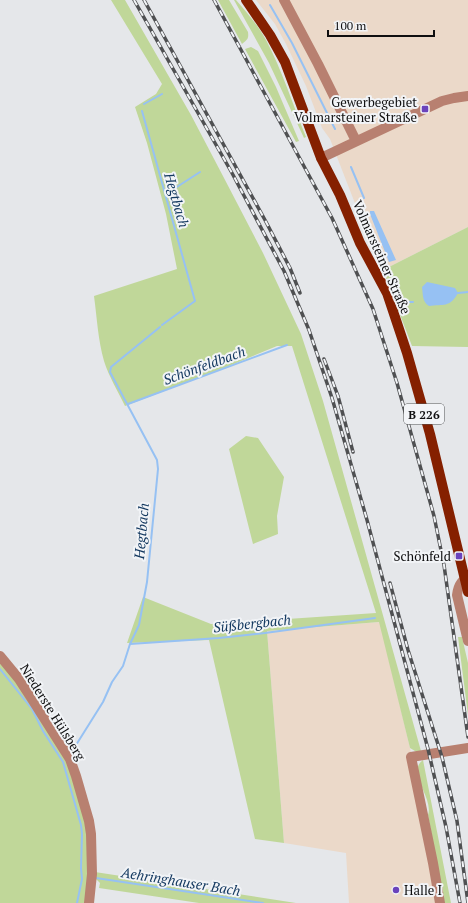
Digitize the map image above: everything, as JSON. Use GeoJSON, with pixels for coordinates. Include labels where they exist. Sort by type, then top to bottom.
{"type":"FeatureCollection","features":[{"type":"Feature","properties":{"kind":"main road","name":"Volmarsteiner Straße"},"geometry":{"type":"LineString","coordinates":[[246,0],[270,35],[285,62],[321,158],[340,195],[360,243],[387,293],[408,353],[430,434],[466,578],[468,592]]}},
{"type":"Feature","properties":{"kind":"street"},"geometry":{"type":"LineString","coordinates":[[284,0],[356,141]]}},
{"type":"Feature","properties":{"kind":"street"},"geometry":{"type":"LineString","coordinates":[[321,158],[442,101],[468,96]]}},
{"type":"Feature","properties":{"kind":"street"},"geometry":{"type":"LineString","coordinates":[[466,578],[458,587],[457,595],[468,640]]}},
{"type":"Feature","properties":{"kind":"street","name":"Niederste Hülsberg"},"geometry":{"type":"LineString","coordinates":[[0,656],[19,679],[70,759],[89,821],[91,834],[92,874],[89,903]]}},
{"type":"Feature","properties":{"kind":"street"},"geometry":{"type":"LineString","coordinates":[[440,903],[433,862],[410,757],[468,748]]}},
{"type":"Feature","properties":{"kind":"shaded area"},"geometry":{"type":"Polygon","coordinates":[[[256,0],[468,0],[468,227],[383,270],[370,242],[330,139],[322,128],[306,86],[275,24],[256,0]]]}},
{"type":"Feature","properties":{"kind":"shaded area"},"geometry":{"type":"Polygon","coordinates":[[[380,622],[410,748],[443,903],[349,903],[346,853],[284,843],[267,631],[380,622]]]}},
{"type":"Feature","properties":{"kind":"green space"},"geometry":{"type":"Polygon","coordinates":[[[111,0],[125,0],[191,115],[263,253],[301,334],[323,401],[421,751],[415,751],[410,748],[379,622],[267,631],[284,843],[255,839],[209,640],[127,643],[143,597],[211,624],[376,613],[292,346],[277,346],[125,406],[108,373],[100,345],[94,296],[177,269],[166,214],[147,143],[135,107],[156,94],[162,84],[111,0]]]}},
{"type":"Feature","properties":{"kind":"green space"},"geometry":{"type":"Polygon","coordinates":[[[218,0],[229,0],[248,32],[247,39],[242,44],[218,0]]]}},
{"type":"Feature","properties":{"kind":"green space"},"geometry":{"type":"Polygon","coordinates":[[[234,0],[236,0],[252,19],[272,51],[306,137],[304,138],[269,63],[234,0]]]}},
{"type":"Feature","properties":{"kind":"green space"},"geometry":{"type":"Polygon","coordinates":[[[251,47],[258,51],[276,87],[299,141],[296,142],[245,49],[251,47]]]}},
{"type":"Feature","properties":{"kind":"green space"},"geometry":{"type":"Polygon","coordinates":[[[468,227],[468,347],[412,346],[383,270],[468,227]]]}},
{"type":"Feature","properties":{"kind":"green space"},"geometry":{"type":"Polygon","coordinates":[[[246,436],[258,438],[284,477],[277,516],[278,534],[253,544],[229,449],[246,436]]]}},
{"type":"Feature","properties":{"kind":"green space"},"geometry":{"type":"Polygon","coordinates":[[[458,637],[462,637],[468,663],[468,715],[458,637]]]}},
{"type":"Feature","properties":{"kind":"green space"},"geometry":{"type":"Polygon","coordinates":[[[0,656],[65,753],[89,821],[89,903],[0,903],[0,656]]]}},
{"type":"Feature","properties":{"kind":"green space"},"geometry":{"type":"Polygon","coordinates":[[[423,760],[451,903],[444,903],[428,815],[429,808],[417,771],[423,760]]]}},
{"type":"Feature","properties":{"kind":"green space"},"geometry":{"type":"Polygon","coordinates":[[[95,872],[296,903],[199,903],[99,888],[100,883],[96,879],[95,872]]]}},
{"type":"Feature","properties":{"kind":"water"},"geometry":{"type":"Polygon","coordinates":[[[370,211],[374,211],[396,260],[389,262],[370,211]]]}},
{"type":"Feature","properties":{"kind":"water"},"geometry":{"type":"Polygon","coordinates":[[[427,282],[455,288],[458,293],[449,303],[429,306],[424,300],[422,287],[427,282]]]}},
{"type":"Feature","properties":{"kind":"waterway"},"geometry":{"type":"LineString","coordinates":[[270,5],[292,43],[335,129]]}},
{"type":"Feature","properties":{"kind":"waterway","name":"Hegtbach"},"geometry":{"type":"LineString","coordinates":[[144,104],[162,94]]}},
{"type":"Feature","properties":{"kind":"waterway","name":"Hegtbach"},"geometry":{"type":"LineString","coordinates":[[142,111],[195,301],[162,325]]}},
{"type":"Feature","properties":{"kind":"waterway"},"geometry":{"type":"LineString","coordinates":[[351,167],[364,198]]}},
{"type":"Feature","properties":{"kind":"waterway"},"geometry":{"type":"LineString","coordinates":[[166,194],[200,172]]}},
{"type":"Feature","properties":{"kind":"waterway","name":"Schönfeldbach"},"geometry":{"type":"LineString","coordinates":[[458,293],[468,292]]}},
{"type":"Feature","properties":{"kind":"waterway","name":"Schönfeldbach"},"geometry":{"type":"LineString","coordinates":[[405,302],[413,302]]}},
{"type":"Feature","properties":{"kind":"waterway","name":"Hegtbach"},"geometry":{"type":"LineString","coordinates":[[71,753],[103,702],[112,682],[123,666],[130,644],[139,625],[147,582],[158,469],[157,460],[110,372],[111,367],[160,327]]}},
{"type":"Feature","properties":{"kind":"waterway","name":"Schönfeldbach"},"geometry":{"type":"LineString","coordinates":[[128,404],[287,345]]}},
{"type":"Feature","properties":{"kind":"waterway","name":"Süßbergbach"},"geometry":{"type":"LineString","coordinates":[[130,644],[219,638],[375,618]]}},
{"type":"Feature","properties":{"kind":"waterway"},"geometry":{"type":"LineString","coordinates":[[0,669],[32,709],[43,731],[63,762],[81,825],[82,834],[82,879],[77,903]]}},
{"type":"Feature","properties":{"kind":"waterway","name":"Aehringhauser Bach"},"geometry":{"type":"LineString","coordinates":[[96,878],[263,903]]}},
{"type":"Feature","properties":{"kind":"railway"},"geometry":{"type":"LineString","coordinates":[[134,0],[232,173],[284,271],[309,330],[332,398],[367,520],[428,749],[446,827],[460,903]]}},
{"type":"Feature","properties":{"kind":"railway"},"geometry":{"type":"LineString","coordinates":[[144,0],[265,220],[290,268],[300,293]]}},
{"type":"Feature","properties":{"kind":"railway"},"geometry":{"type":"LineString","coordinates":[[214,0],[332,218],[373,309],[397,383],[434,516],[444,565],[468,737]]}},
{"type":"Feature","properties":{"kind":"railway"},"geometry":{"type":"LineString","coordinates":[[324,359],[338,396],[353,452]]}},
{"type":"Feature","properties":{"kind":"railway"},"geometry":{"type":"LineString","coordinates":[[390,583],[408,650],[442,757],[457,821],[468,903]]}},
{"type":"Feature","properties":{"kind":"place","name":"Gewerbegebiet Volmarsteiner Straße"},"geometry":{"type":"Point","coordinates":[425,109]}},
{"type":"Feature","properties":{"kind":"place","name":"Schönfeld"},"geometry":{"type":"Point","coordinates":[459,556]}},
{"type":"Feature","properties":{"kind":"place","name":"Halle I"},"geometry":{"type":"Point","coordinates":[396,890]}}]}
